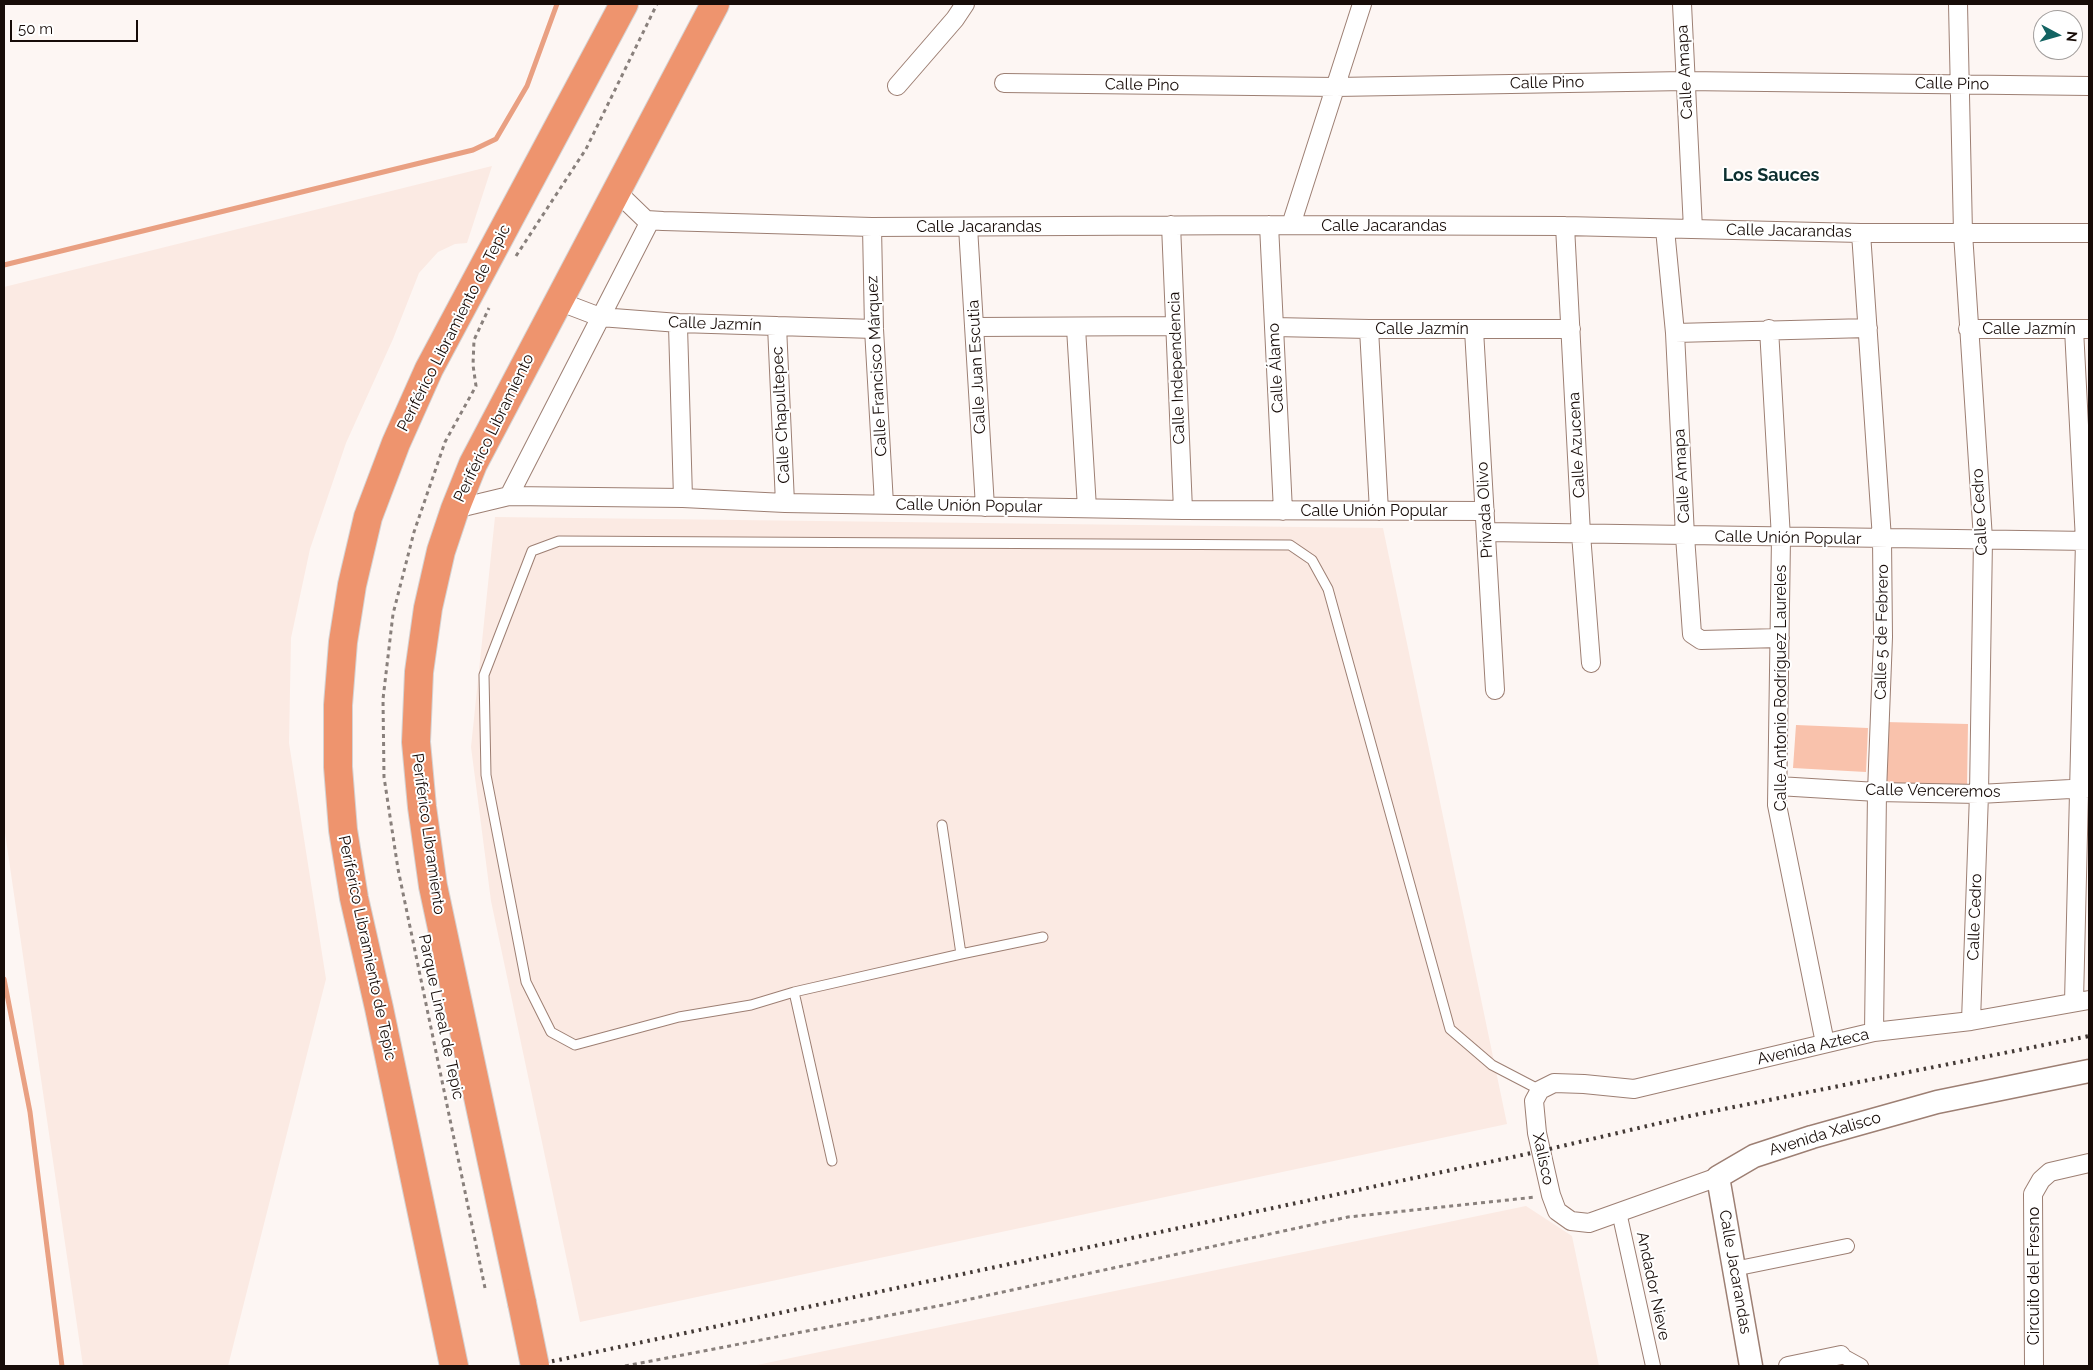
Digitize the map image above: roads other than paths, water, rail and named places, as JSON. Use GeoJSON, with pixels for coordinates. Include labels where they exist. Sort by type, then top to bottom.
{"type":"FeatureCollection","features":[{"type":"Feature","properties":{"kind":"highway","name":"Periférico Libramiento de Tepic"},"geometry":{"type":"LineString","coordinates":[[454,1366],[354,898],[343,830],[338,767],[338,705],[343,642],[352,585],[368,517],[396,443],[429,369],[624,4]]}},
{"type":"Feature","properties":{"kind":"highway","name":"Periférico Libramiento"},"geometry":{"type":"LineString","coordinates":[[535,1366],[433,886],[422,807],[417,752],[419,672],[428,608],[441,551],[455,509],[486,438],[716,4]]}},
{"type":"Feature","properties":{"kind":"street"},"geometry":{"type":"LineString","coordinates":[[897,86],[955,19],[965,4]]}},
{"type":"Feature","properties":{"kind":"street"},"geometry":{"type":"LineString","coordinates":[[1291,225],[1362,4]]}},
{"type":"Feature","properties":{"kind":"street","name":"Calle Amapa"},"geometry":{"type":"LineString","coordinates":[[1682,4],[1693,229]]}},
{"type":"Feature","properties":{"kind":"street","name":"Calle Cedro"},"geometry":{"type":"LineString","coordinates":[[1958,4],[1958,84],[1963,233],[1983,539],[1979,794],[1971,1021]]}},
{"type":"Feature","properties":{"kind":"street","name":"Calle Pino"},"geometry":{"type":"LineString","coordinates":[[1004,83],[1336,87],[1685,81],[2089,86]]}},
{"type":"Feature","properties":{"kind":"street"},"geometry":{"type":"LineString","coordinates":[[509,496],[650,221],[640,215],[617,192]]}},
{"type":"Feature","properties":{"kind":"street","name":"Calle Jacarandas"},"geometry":{"type":"LineString","coordinates":[[650,221],[872,227],[1171,225],[1566,226],[1861,233],[2089,233]]}},
{"type":"Feature","properties":{"kind":"street","name":"Calle Independencia"},"geometry":{"type":"LineString","coordinates":[[1171,225],[1183,510]]}},
{"type":"Feature","properties":{"kind":"street","name":"Calle Álamo"},"geometry":{"type":"LineString","coordinates":[[1270,225],[1283,511]]}},
{"type":"Feature","properties":{"kind":"street","name":"Calle Azucena"},"geometry":{"type":"LineString","coordinates":[[1566,226],[1581,534],[1592,663]]}},
{"type":"Feature","properties":{"kind":"street","name":"Calle Francisco Márquez"},"geometry":{"type":"LineString","coordinates":[[872,227],[874,329],[884,504]]}},
{"type":"Feature","properties":{"kind":"street","name":"Calle Juan Escutia"},"geometry":{"type":"LineString","coordinates":[[968,227],[985,507]]}},
{"type":"Feature","properties":{"kind":"street","name":"Calle Amapa"},"geometry":{"type":"LineString","coordinates":[[1665,229],[1675,333],[1692,634],[1701,640],[1780,638]]}},
{"type":"Feature","properties":{"kind":"street","name":"Calle 5 de Febrero"},"geometry":{"type":"LineString","coordinates":[[1861,233],[1882,539],[1884,637],[1878,792],[1874,1032]]}},
{"type":"Feature","properties":{"kind":"street","name":"Calle Jazmín"},"geometry":{"type":"LineString","coordinates":[[558,301],[600,317],[680,323],[874,329]]}},
{"type":"Feature","properties":{"kind":"street"},"geometry":{"type":"LineString","coordinates":[[680,323],[678,326],[684,498]]}},
{"type":"Feature","properties":{"kind":"street","name":"Calle Chapultepec"},"geometry":{"type":"LineString","coordinates":[[777,326],[785,503]]}},
{"type":"Feature","properties":{"kind":"street"},"geometry":{"type":"LineString","coordinates":[[975,327],[1076,328],[1175,326]]}},
{"type":"Feature","properties":{"kind":"street","name":"Calle Jazmín"},"geometry":{"type":"LineString","coordinates":[[1274,327],[1474,330],[1571,329]]}},
{"type":"Feature","properties":{"kind":"street"},"geometry":{"type":"LineString","coordinates":[[1076,328],[1087,508]]}},
{"type":"Feature","properties":{"kind":"street"},"geometry":{"type":"LineString","coordinates":[[1675,333],[1769,329],[1868,328]]}},
{"type":"Feature","properties":{"kind":"street"},"geometry":{"type":"LineString","coordinates":[[1368,329],[1379,511]]}},
{"type":"Feature","properties":{"kind":"street","name":"Calle Antonio Rodríguez Laureles"},"geometry":{"type":"LineString","coordinates":[[1769,329],[1781,538],[1777,806],[1826,1043]]}},
{"type":"Feature","properties":{"kind":"street","name":"Calle Jazmín"},"geometry":{"type":"LineString","coordinates":[[1968,329],[2081,329]]}},
{"type":"Feature","properties":{"kind":"street"},"geometry":{"type":"LineString","coordinates":[[2081,329],[2087,541],[2081,1001]]}},
{"type":"Feature","properties":{"kind":"street","name":"Privada Olivo"},"geometry":{"type":"LineString","coordinates":[[1474,330],[1495,690]]}},
{"type":"Feature","properties":{"kind":"street","name":"Calle Unión Popular"},"geometry":{"type":"LineString","coordinates":[[455,509],[509,496],[684,498],[785,503],[985,507],[1283,511],[1485,511]]}},
{"type":"Feature","properties":{"kind":"street","name":"Calle Unión Popular"},"geometry":{"type":"LineString","coordinates":[[1487,532],[1781,538],[2087,541]]}},
{"type":"Feature","properties":{"kind":"street","name":"Calle Venceremos"},"geometry":{"type":"LineString","coordinates":[[1778,786],[1878,792],[1979,794],[2084,788]]}},
{"type":"Feature","properties":{"kind":"street","name":"Avenida Azteca"},"geometry":{"type":"LineString","coordinates":[[1540,1090],[1554,1083],[1634,1089],[1874,1032],[1971,1021],[2081,1001]]}},
{"type":"Feature","properties":{"kind":"street","name":"Avenida Xalisco"},"geometry":{"type":"LineString","coordinates":[[1571,1221],[1589,1223],[1718,1177],[1754,1156],[1812,1137],[1937,1102],[2089,1071]]}},
{"type":"Feature","properties":{"kind":"street","name":"Xalisco"},"geometry":{"type":"LineString","coordinates":[[1540,1090],[1534,1102],[1535,1119],[1551,1195],[1557,1211],[1571,1221]]}},
{"type":"Feature","properties":{"kind":"street","name":"Circuito del Fresno"},"geometry":{"type":"LineString","coordinates":[[2034,1366],[2033,1194],[2041,1180],[2050,1172],[2089,1163]]}},
{"type":"Feature","properties":{"kind":"street","name":"Calle Jacarandas"},"geometry":{"type":"LineString","coordinates":[[1718,1177],[1751,1366]]}},
{"type":"Feature","properties":{"kind":"street","name":"Andador Nieve"},"geometry":{"type":"LineString","coordinates":[[1619,1212],[1653,1366]]}},
{"type":"Feature","properties":{"kind":"street"},"geometry":{"type":"LineString","coordinates":[[1734,1269],[1847,1246]]}},
{"type":"Feature","properties":{"kind":"street"},"geometry":{"type":"LineString","coordinates":[[1788,1366],[1841,1355],[1861,1366]]}},
{"type":"Feature","properties":{"kind":"lane"},"geometry":{"type":"LineString","coordinates":[[1043,937],[794,992],[751,1005],[679,1017],[575,1044],[551,1032],[526,982],[486,775],[484,675],[532,551],[559,541],[1290,545],[1312,560],[1328,589],[1450,1029],[1492,1065],[1540,1090]]}},
{"type":"Feature","properties":{"kind":"lane"},"geometry":{"type":"LineString","coordinates":[[942,825],[961,954]]}},
{"type":"Feature","properties":{"kind":"lane"},"geometry":{"type":"LineString","coordinates":[[794,992],[832,1161]]}},
{"type":"Feature","properties":{"kind":"waterway"},"geometry":{"type":"LineString","coordinates":[[4,265],[473,150],[496,139],[527,86],[557,4]]}},
{"type":"Feature","properties":{"kind":"waterway"},"geometry":{"type":"LineString","coordinates":[[4,979],[30,1112],[62,1366]]}},
{"type":"Feature","properties":{"kind":"railway"},"geometry":{"type":"LineString","coordinates":[[530,1366],[1541,1151],[1694,1115],[2089,1036]]}},
{"type":"Feature","properties":{"kind":"district","name":"Los Sauces"},"geometry":{"type":"Point","coordinates":[1771,176]}}]}
